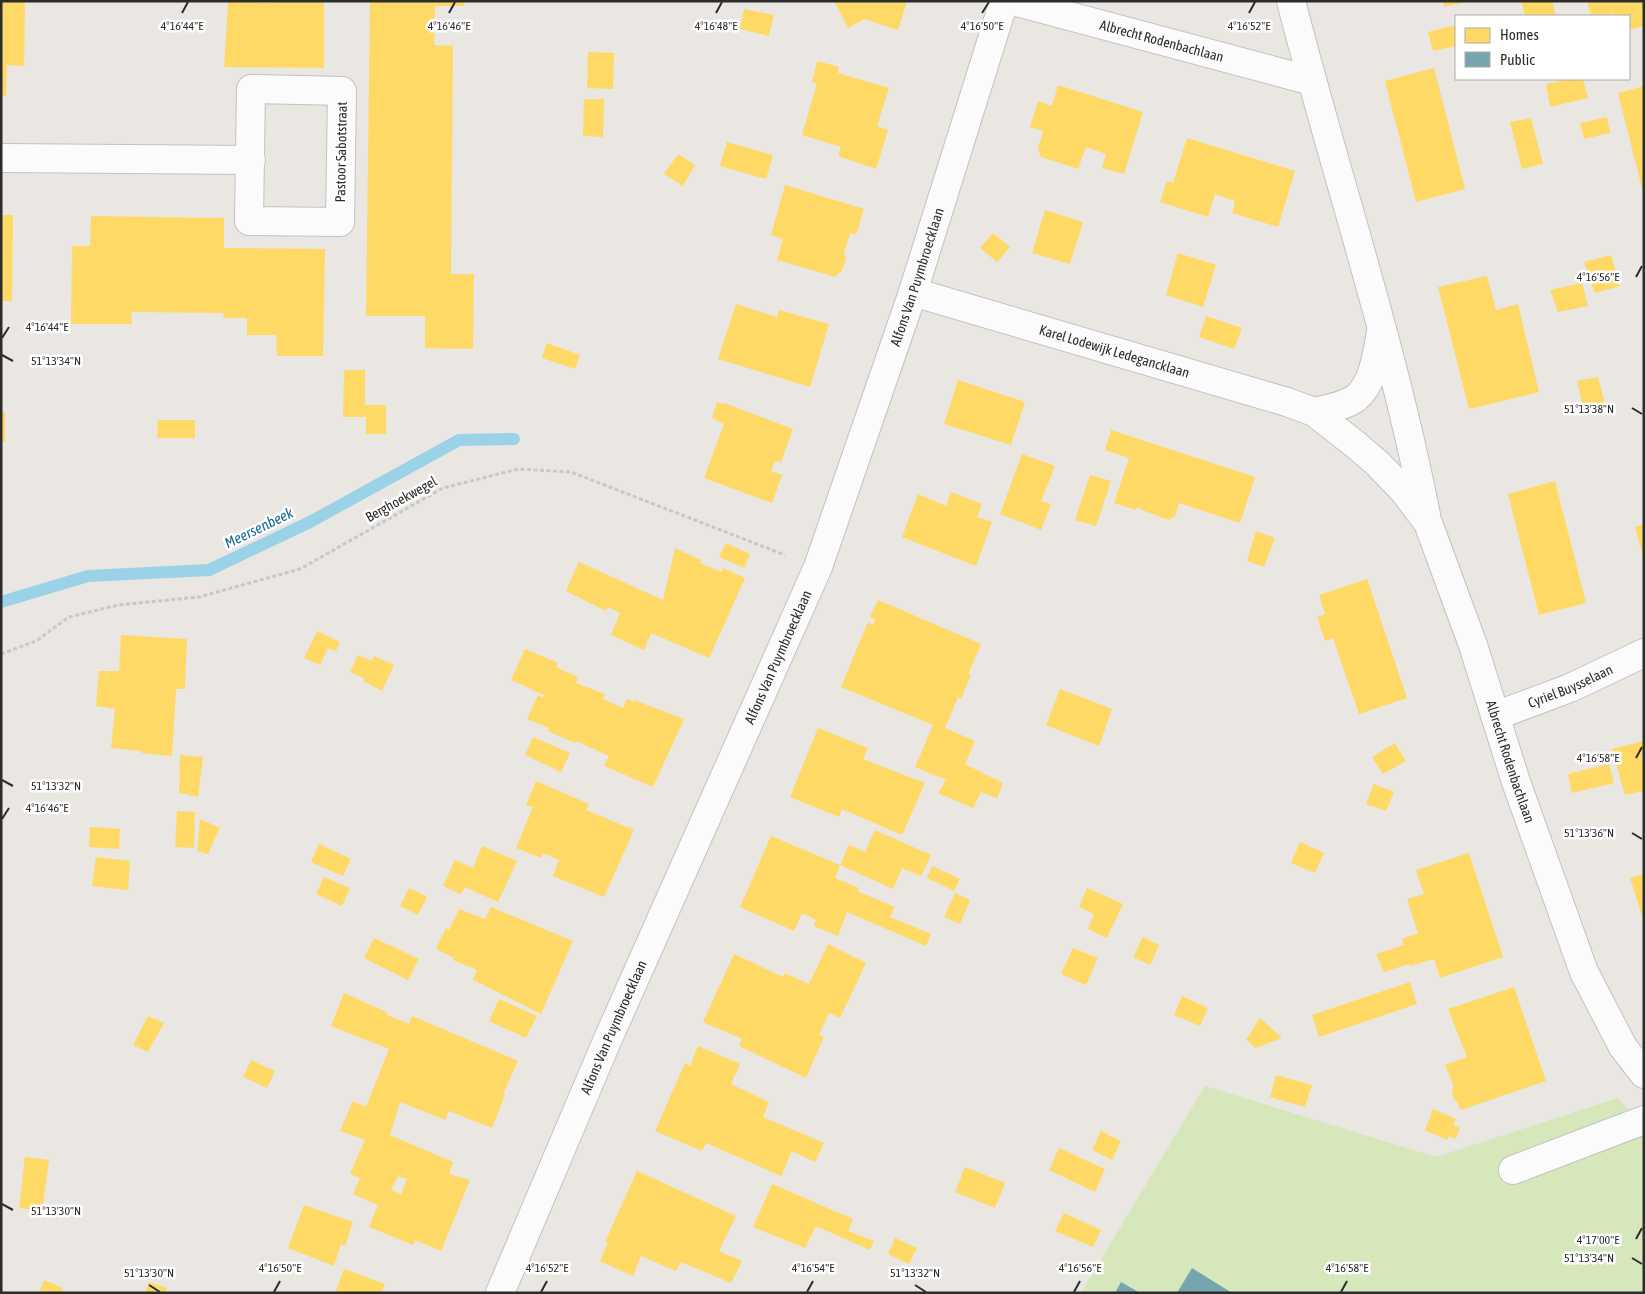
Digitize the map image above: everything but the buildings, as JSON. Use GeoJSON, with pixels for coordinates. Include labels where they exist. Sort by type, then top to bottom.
{"type":"FeatureCollection","features":[{"type":"Feature","properties":{"kind":"street","name":"Alfons Van Puymbroecklaan"},"geometry":{"type":"LineString","coordinates":[[500,1293],[607,1041],[818,568],[913,292],[1004,1]]}},
{"type":"Feature","properties":{"kind":"street","name":"Albrecht Rodenbachlaan"},"geometry":{"type":"LineString","coordinates":[[1012,1],[1312,81]]}},
{"type":"Feature","properties":{"kind":"street","name":"Albrecht Rodenbachlaan"},"geometry":{"type":"LineString","coordinates":[[1291,1],[1382,325],[1408,428],[1428,523],[1473,646],[1516,782],[1584,972],[1623,1047],[1644,1074]]}},
{"type":"Feature","properties":{"kind":"street","name":"Pastoor Sabotstraat"},"geometry":{"type":"LineString","coordinates":[[251,89],[342,91],[340,222],[249,221],[251,160],[251,89]]}},
{"type":"Feature","properties":{"kind":"street"},"geometry":{"type":"LineString","coordinates":[[1,158],[251,160]]}},
{"type":"Feature","properties":{"kind":"street","name":"Karel Lodewijk Ledegancklaan"},"geometry":{"type":"LineString","coordinates":[[913,292],[1287,402],[1314,412]]}},
{"type":"Feature","properties":{"kind":"street","name":"Albrecht Rodenbachlaan"},"geometry":{"type":"LineString","coordinates":[[1314,412],[1338,406],[1356,398],[1375,366],[1382,325]]}},
{"type":"Feature","properties":{"kind":"street","name":"Albrecht Rodenbachlaan"},"geometry":{"type":"LineString","coordinates":[[1314,412],[1378,464],[1404,491],[1428,523]]}},
{"type":"Feature","properties":{"kind":"street","name":"Cyriel Buysselaan"},"geometry":{"type":"LineString","coordinates":[[1495,716],[1570,688],[1644,653]]}},
{"type":"Feature","properties":{"kind":"street"},"geometry":{"type":"LineString","coordinates":[[1512,1170],[1644,1120]]}},
{"type":"Feature","properties":{"kind":"path","name":"Berghoekwegel"},"geometry":{"type":"LineString","coordinates":[[1,654],[36,640],[69,617],[118,605],[199,597],[300,570],[443,488],[518,469],[571,472],[818,568]]}},
{"type":"Feature","properties":{"kind":"green space"},"geometry":{"type":"Polygon","coordinates":[[[1205,1086],[1436,1157],[1618,1098],[1644,1127],[1644,1293],[1081,1293],[1205,1086]]]}},
{"type":"Feature","properties":{"kind":"waterway","name":"Meersenbeek"},"geometry":{"type":"LineString","coordinates":[[1,602],[88,576],[209,570],[310,522],[459,440],[514,439]]}}]}
